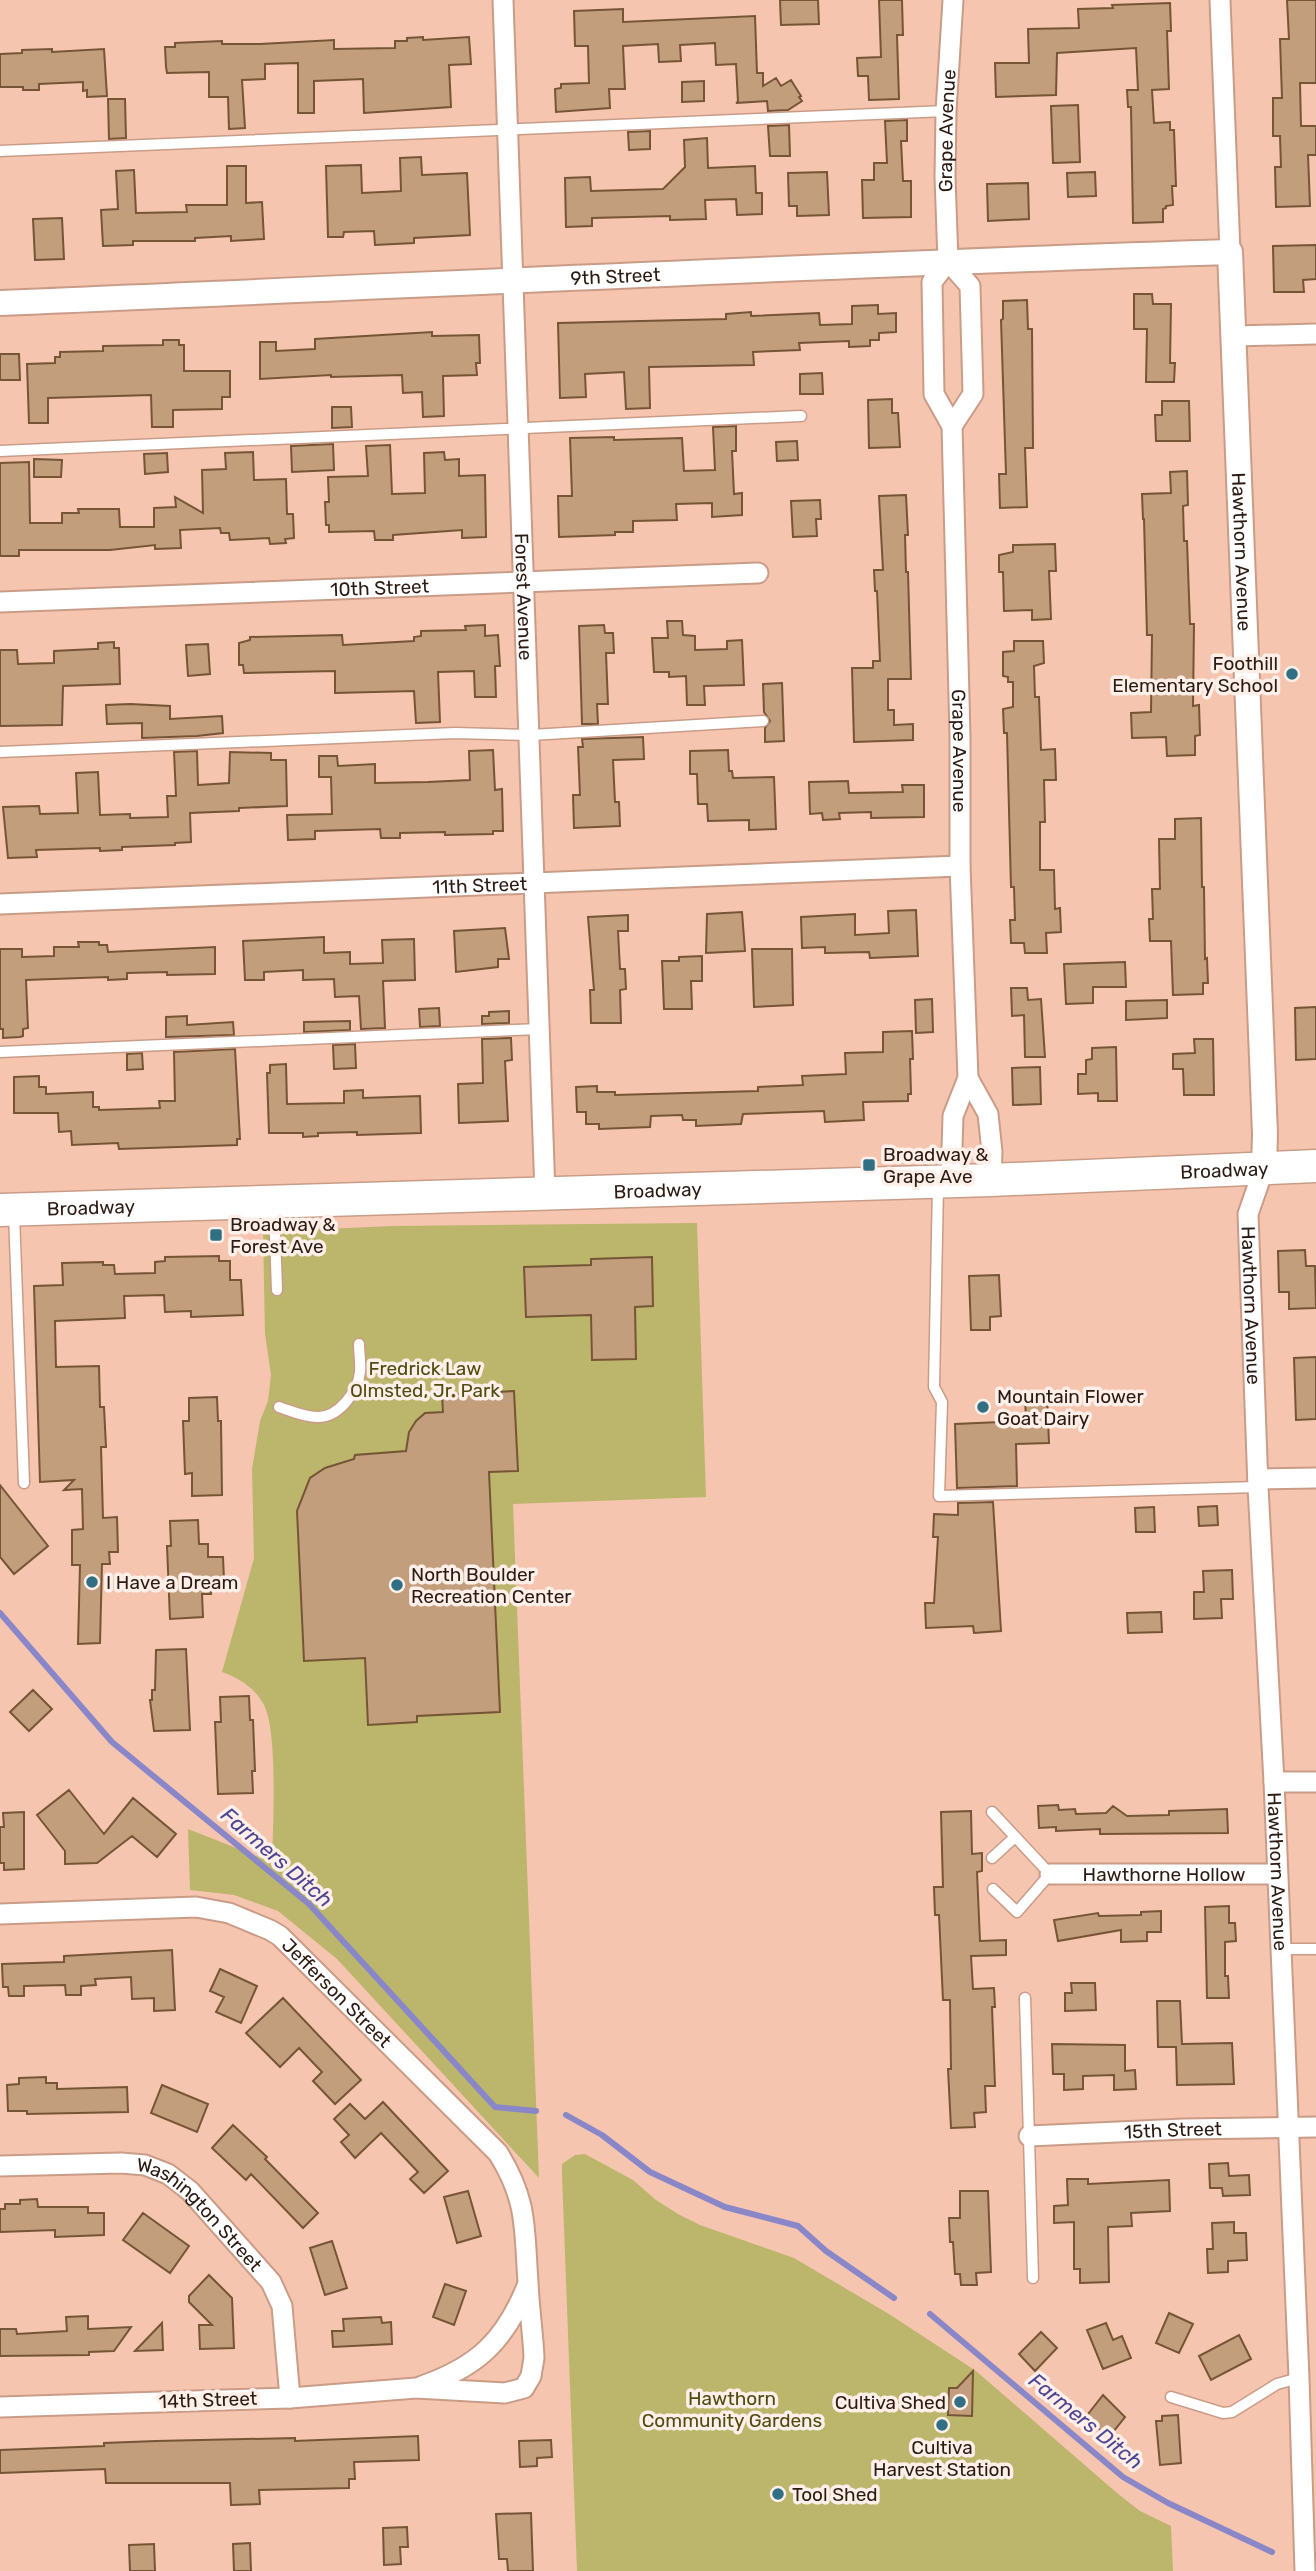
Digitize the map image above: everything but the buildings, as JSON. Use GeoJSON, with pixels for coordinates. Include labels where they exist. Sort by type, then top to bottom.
{"type":"FeatureCollection","features":[{"type":"Feature","properties":{"kind":"main road","name":"Broadway"},"geometry":{"type":"LineString","coordinates":[[7,1210],[991,1180],[1316,1166]]}},
{"type":"Feature","properties":{"kind":"street","name":"Forest Avenue"},"geometry":{"type":"LineString","coordinates":[[503,0],[531,735],[545,1194]]}},
{"type":"Feature","properties":{"kind":"street","name":"Grape Avenue"},"geometry":{"type":"LineString","coordinates":[[945,1181],[953,1116],[968,1078],[960,866],[960,736],[952,426],[934,394],[932,282],[948,261],[946,111],[953,0]]}},
{"type":"Feature","properties":{"kind":"street","name":"Hawthorn Avenue"},"geometry":{"type":"LineString","coordinates":[[1220,0],[1265,1133],[1264,1168],[1248,1214],[1299,2378],[1310,2473],[1305,2571]]}},
{"type":"Feature","properties":{"kind":"street","name":"9th Street"},"geometry":{"type":"LineString","coordinates":[[0,303],[948,261],[1230,252]]}},
{"type":"Feature","properties":{"kind":"street"},"geometry":{"type":"LineString","coordinates":[[948,261],[970,286],[973,394],[952,426]]}},
{"type":"Feature","properties":{"kind":"street"},"geometry":{"type":"LineString","coordinates":[[1235,336],[1316,334]]}},
{"type":"Feature","properties":{"kind":"street","name":"10th Street"},"geometry":{"type":"LineString","coordinates":[[0,602],[758,573]]}},
{"type":"Feature","properties":{"kind":"street","name":"11th Street"},"geometry":{"type":"LineString","coordinates":[[0,904],[960,866]]}},
{"type":"Feature","properties":{"kind":"street","name":"Grape Avenue"},"geometry":{"type":"LineString","coordinates":[[968,1078],[988,1114],[992,1152],[991,1180]]}},
{"type":"Feature","properties":{"kind":"street"},"geometry":{"type":"LineString","coordinates":[[1258,1483],[1316,1478]]}},
{"type":"Feature","properties":{"kind":"street"},"geometry":{"type":"LineString","coordinates":[[1273,1782],[1316,1782]]}},
{"type":"Feature","properties":{"kind":"street","name":"Hawthorne Hollow"},"geometry":{"type":"LineString","coordinates":[[1050,1874],[1277,1874]]}},
{"type":"Feature","properties":{"kind":"street","name":"Jefferson Street"},"geometry":{"type":"LineString","coordinates":[[0,1914],[196,1907],[229,1913],[280,1936],[498,2152],[513,2178],[523,2207],[528,2285]]}},
{"type":"Feature","properties":{"kind":"street","name":"15th Street"},"geometry":{"type":"LineString","coordinates":[[1029,2136],[1184,2129],[1316,2127]]}},
{"type":"Feature","properties":{"kind":"street","name":"Washington Street"},"geometry":{"type":"LineString","coordinates":[[0,2166],[121,2163],[145,2165],[168,2174],[190,2192],[271,2282],[282,2306],[290,2398]]}},
{"type":"Feature","properties":{"kind":"street","name":"14th Street"},"geometry":{"type":"LineString","coordinates":[[416,2388],[464,2369],[485,2352],[507,2328],[528,2285]]}},
{"type":"Feature","properties":{"kind":"street","name":"14th Street"},"geometry":{"type":"LineString","coordinates":[[0,2407],[290,2398],[416,2388],[505,2393],[524,2388],[531,2376],[534,2358],[528,2285]]}},
{"type":"Feature","properties":{"kind":"lane"},"geometry":{"type":"LineString","coordinates":[[0,150],[946,111]]}},
{"type":"Feature","properties":{"kind":"lane"},"geometry":{"type":"LineString","coordinates":[[0,451],[801,416]]}},
{"type":"Feature","properties":{"kind":"lane"},"geometry":{"type":"LineString","coordinates":[[0,752],[455,733],[531,735],[763,720]]}},
{"type":"Feature","properties":{"kind":"lane"},"geometry":{"type":"LineString","coordinates":[[0,1052],[540,1029]]}},
{"type":"Feature","properties":{"kind":"lane"},"geometry":{"type":"LineString","coordinates":[[945,1181],[934,1387],[942,1402],[939,1496],[1258,1483]]}},
{"type":"Feature","properties":{"kind":"lane"},"geometry":{"type":"LineString","coordinates":[[274,1202],[277,1290]]}},
{"type":"Feature","properties":{"kind":"lane"},"geometry":{"type":"LineString","coordinates":[[7,1210],[24,1483]]}},
{"type":"Feature","properties":{"kind":"lane"},"geometry":{"type":"LineString","coordinates":[[279,1407],[319,1417],[333,1414],[354,1392],[360,1374],[359,1344]]}},
{"type":"Feature","properties":{"kind":"lane"},"geometry":{"type":"LineString","coordinates":[[992,1812],[1050,1874],[1017,1912],[993,1889]]}},
{"type":"Feature","properties":{"kind":"lane"},"geometry":{"type":"LineString","coordinates":[[992,1857],[1015,1837]]}},
{"type":"Feature","properties":{"kind":"lane"},"geometry":{"type":"LineString","coordinates":[[1280,1950],[1316,1949]]}},
{"type":"Feature","properties":{"kind":"lane"},"geometry":{"type":"LineString","coordinates":[[1025,1998],[1032,2278]]}},
{"type":"Feature","properties":{"kind":"lane"},"geometry":{"type":"LineString","coordinates":[[1171,2398],[1223,2413],[1232,2412],[1277,2384],[1299,2378]]}},
{"type":"Feature","properties":{"kind":"green space","name":"Fredrick Law Olmsted, Jr. Park"},"geometry":{"type":"Polygon","coordinates":[[[697,1223],[706,1497],[513,1504],[539,2178],[337,1959],[278,1911],[234,1895],[190,1890],[188,1829],[272,1862],[274,1781],[268,1718],[264,1705],[251,1689],[222,1672],[254,1558],[252,1469],[260,1421],[268,1401],[271,1375],[265,1334],[263,1232],[391,1226],[697,1223]]]}},
{"type":"Feature","properties":{"kind":"green space","name":"Hawthorn Community Gardens"},"geometry":{"type":"Polygon","coordinates":[[[585,2154],[633,2180],[656,2200],[700,2225],[794,2258],[889,2314],[976,2371],[1117,2493],[1140,2511],[1171,2526],[1173,2571],[577,2571],[562,2164],[575,2155],[585,2154]]]}},
{"type":"Feature","properties":{"kind":"waterway","name":"Farmers Ditch"},"geometry":{"type":"LineString","coordinates":[[0,1613],[112,1742],[309,1904],[495,2107],[536,2111]]}},
{"type":"Feature","properties":{"kind":"waterway","name":"Farmers Ditch"},"geometry":{"type":"LineString","coordinates":[[566,2115],[602,2135],[650,2172],[725,2207],[798,2226],[826,2251],[894,2298]]}},
{"type":"Feature","properties":{"kind":"waterway","name":"Farmers Ditch"},"geometry":{"type":"LineString","coordinates":[[930,2314],[1123,2477],[1168,2503],[1272,2552]]}},
{"type":"Feature","properties":{"kind":"place","name":"Foothill Elementary School"},"geometry":{"type":"Point","coordinates":[1292,674]}},
{"type":"Feature","properties":{"kind":"place","name":"Broadway & Grape Ave"},"geometry":{"type":"Point","coordinates":[869,1165]}},
{"type":"Feature","properties":{"kind":"place","name":"Broadway & Forest Ave"},"geometry":{"type":"Point","coordinates":[216,1235]}},
{"type":"Feature","properties":{"kind":"place","name":"Mountain Flower Goat Dairy"},"geometry":{"type":"Point","coordinates":[983,1407]}},
{"type":"Feature","properties":{"kind":"place","name":"I Have a Dream"},"geometry":{"type":"Point","coordinates":[92,1582]}},
{"type":"Feature","properties":{"kind":"place","name":"North Boulder Recreation Center"},"geometry":{"type":"Point","coordinates":[397,1585]}},
{"type":"Feature","properties":{"kind":"place","name":"Cultiva Shed"},"geometry":{"type":"Point","coordinates":[960,2402]}},
{"type":"Feature","properties":{"kind":"place","name":"Cultiva Harvest Station"},"geometry":{"type":"Point","coordinates":[942,2425]}},
{"type":"Feature","properties":{"kind":"place","name":"Tool Shed"},"geometry":{"type":"Point","coordinates":[778,2494]}}]}
